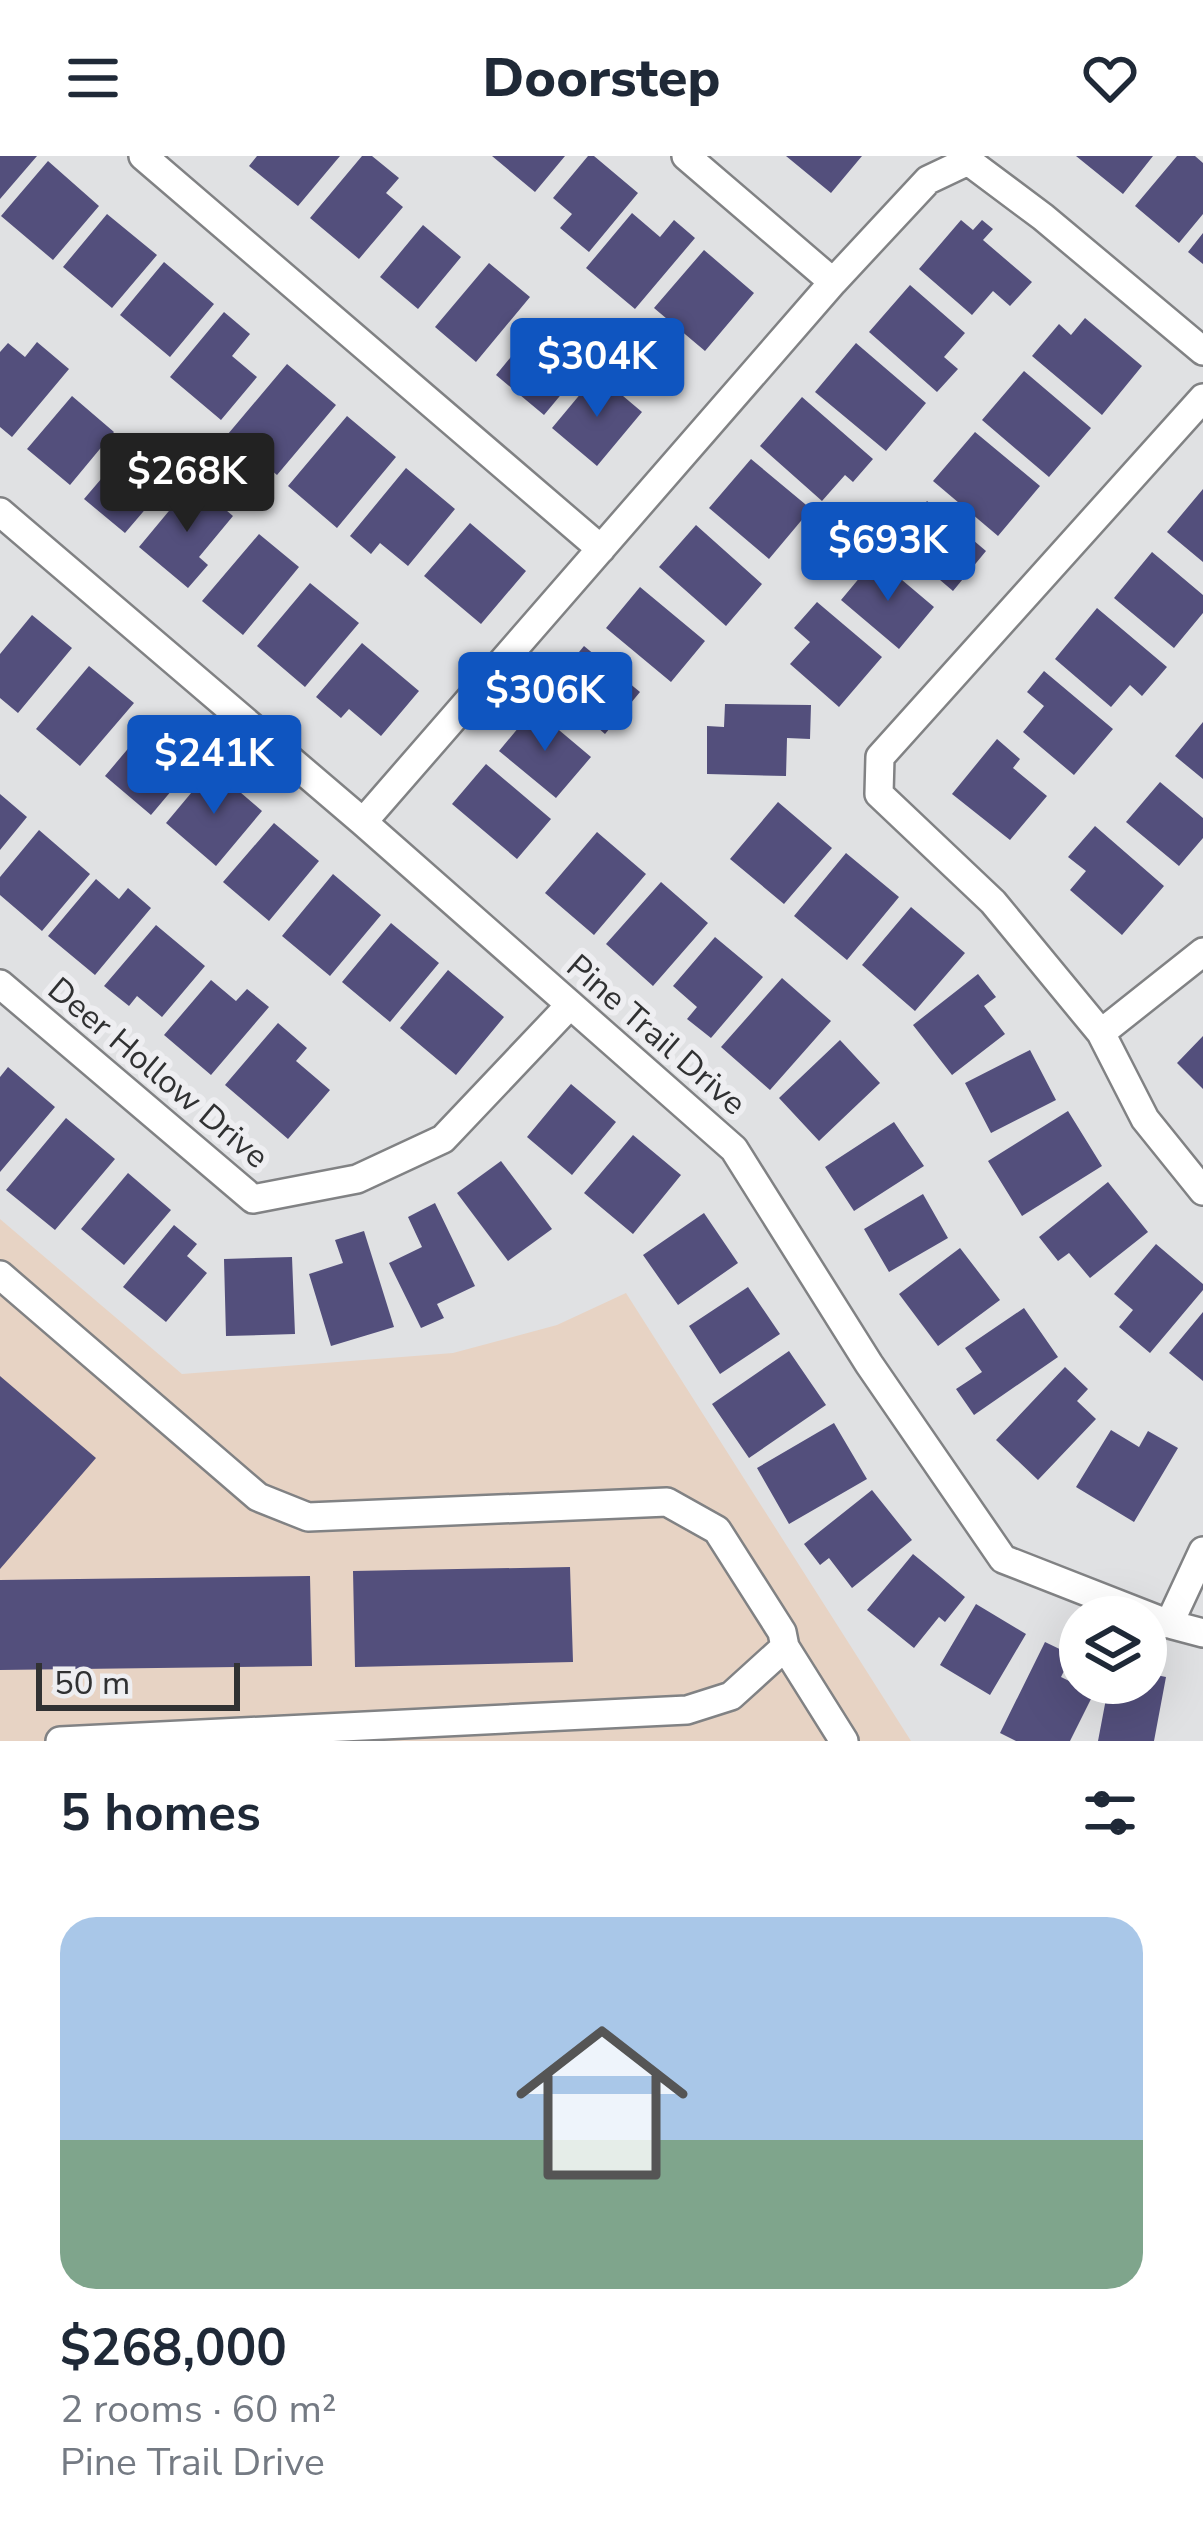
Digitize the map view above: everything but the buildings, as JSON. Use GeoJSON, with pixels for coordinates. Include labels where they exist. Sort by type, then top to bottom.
{"type":"FeatureCollection","features":[{"type":"Feature","properties":{"kind":"street"},"geometry":{"type":"LineString","coordinates":[[143,156],[601,549]]}},
{"type":"Feature","properties":{"kind":"street"},"geometry":{"type":"LineString","coordinates":[[686,156],[833,282]]}},
{"type":"Feature","properties":{"kind":"street"},"geometry":{"type":"LineString","coordinates":[[363,822],[833,282],[928,180],[968,161],[1203,351]]}},
{"type":"Feature","properties":{"kind":"street"},"geometry":{"type":"LineString","coordinates":[[1203,398],[880,757],[879,794],[993,902],[1101,1033],[1145,1119],[1203,1190]]}},
{"type":"Feature","properties":{"kind":"street","name":"Pine Trail Drive"},"geometry":{"type":"LineString","coordinates":[[0,512],[363,822],[734,1149],[869,1364],[1004,1559],[1203,1633]]}},
{"type":"Feature","properties":{"kind":"street"},"geometry":{"type":"LineString","coordinates":[[1101,1033],[1203,952]]}},
{"type":"Feature","properties":{"kind":"street","name":"Deer Hollow Drive"},"geometry":{"type":"LineString","coordinates":[[0,984],[253,1199],[357,1179],[443,1139],[569,1006]]}},
{"type":"Feature","properties":{"kind":"street"},"geometry":{"type":"LineString","coordinates":[[0,1275],[258,1497],[283,1509],[308,1517],[667,1502],[717,1529],[844,1741]]}},
{"type":"Feature","properties":{"kind":"street"},"geometry":{"type":"LineString","coordinates":[[1169,1624],[1203,1551]]}},
{"type":"Feature","properties":{"kind":"street"},"geometry":{"type":"LineString","coordinates":[[60,1741],[588,1728],[687,1710],[731,1696],[785,1647]]}},
{"type":"Feature","properties":{"kind":"shaded area"},"geometry":{"type":"Polygon","coordinates":[[[0,1219],[182,1374],[453,1353],[557,1325],[626,1293],[911,1741],[0,1741],[0,1219]]]}}]}
